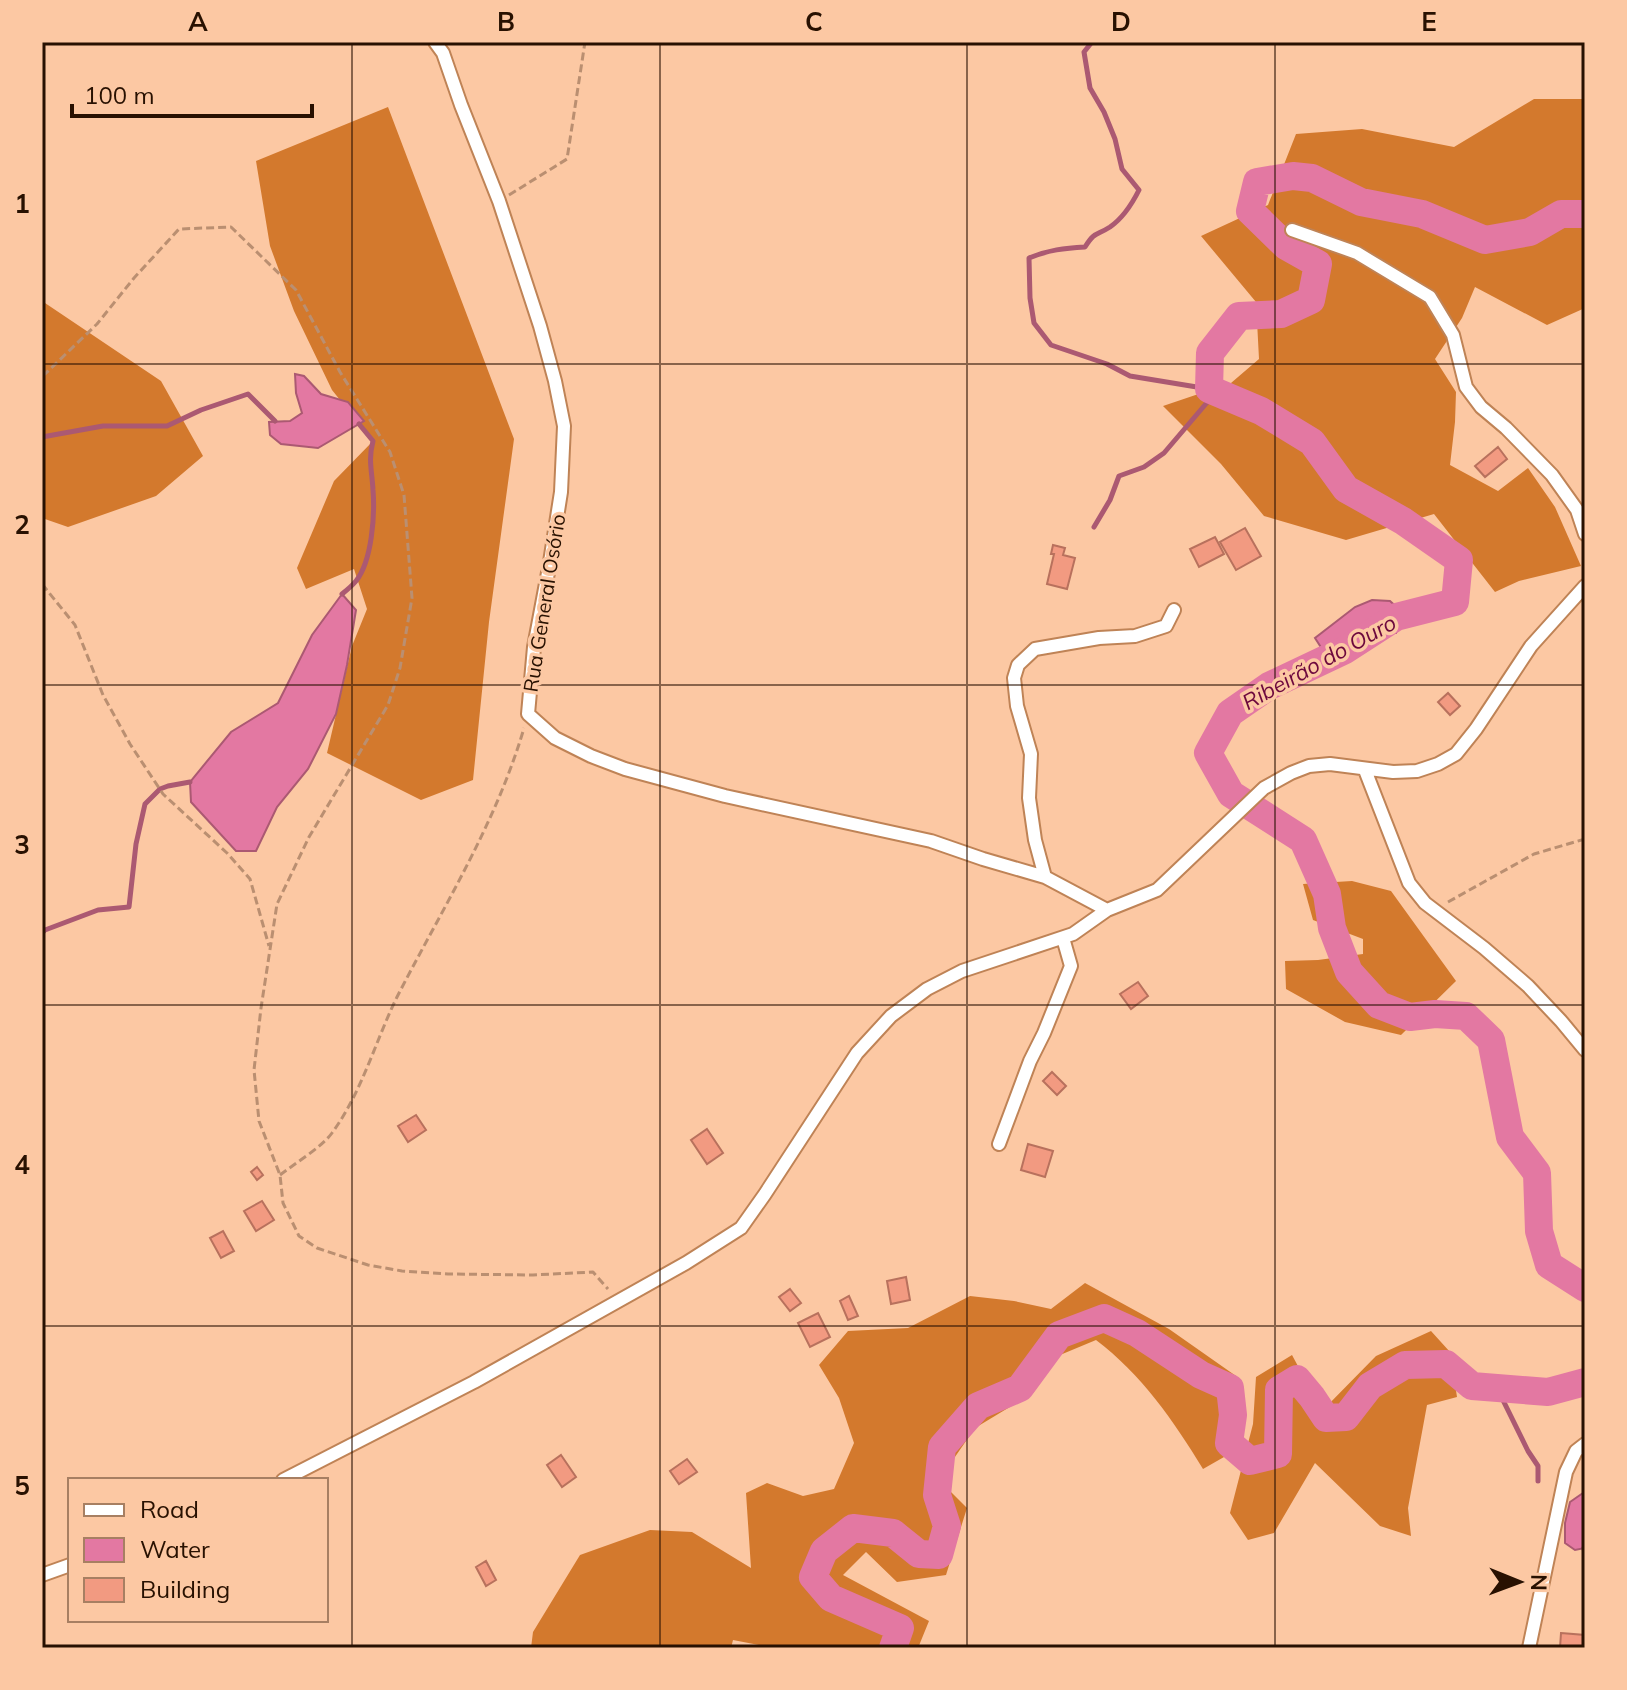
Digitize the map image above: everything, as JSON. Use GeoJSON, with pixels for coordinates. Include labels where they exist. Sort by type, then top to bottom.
{"type":"FeatureCollection","features":[{"type":"Feature","properties":{"kind":"street","name":"Rua General Osório"},"geometry":{"type":"LineString","coordinates":[[435,42],[443,53],[499,201],[540,326],[564,426],[561,492],[534,647],[528,714],[555,738],[625,769],[725,796],[931,841],[1045,877],[1107,910]]}},
{"type":"Feature","properties":{"kind":"street"},"geometry":{"type":"LineString","coordinates":[[1292,230],[1357,253],[1430,297],[1453,335],[1466,387],[1481,407],[1552,475],[1577,510],[1585,534]]}},
{"type":"Feature","properties":{"kind":"street"},"geometry":{"type":"LineString","coordinates":[[287,1478],[474,1382],[716,1246],[741,1228],[857,1053],[891,1016],[927,989],[962,971],[1073,934],[1107,910],[1157,890],[1264,788],[1282,777],[1309,766],[1330,764],[1365,770],[1417,771],[1456,754],[1531,646],[1585,586]]}},
{"type":"Feature","properties":{"kind":"street"},"geometry":{"type":"LineString","coordinates":[[1045,877],[1035,840],[1029,798],[1031,754],[1017,706],[1014,678],[1018,665],[1035,649],[1099,638],[1135,636],[1166,626],[1174,610]]}},
{"type":"Feature","properties":{"kind":"street"},"geometry":{"type":"LineString","coordinates":[[1365,770],[1409,883],[1425,903],[1528,986],[1585,1050]]}},
{"type":"Feature","properties":{"kind":"street"},"geometry":{"type":"LineString","coordinates":[[999,1144],[1071,966],[1063,938]]}},
{"type":"Feature","properties":{"kind":"street"},"geometry":{"type":"LineString","coordinates":[[1529,1648],[1566,1472],[1576,1451],[1585,1444]]}},
{"type":"Feature","properties":{"kind":"street"},"geometry":{"type":"LineString","coordinates":[[42,1575],[68,1566]]}},
{"type":"Feature","properties":{"kind":"path"},"geometry":{"type":"LineString","coordinates":[[499,201],[567,159],[585,42]]}},
{"type":"Feature","properties":{"kind":"path"},"geometry":{"type":"LineString","coordinates":[[42,375],[97,324],[179,229],[231,227],[296,290],[340,372],[390,452],[404,495],[412,598],[400,668],[388,705],[309,837],[277,904],[254,1070],[259,1121],[280,1175],[283,1203],[299,1236],[317,1248],[368,1265],[448,1274],[593,1272],[619,1301]]}},
{"type":"Feature","properties":{"kind":"path"},"geometry":{"type":"LineString","coordinates":[[42,584],[75,625],[103,695],[160,789],[250,879],[270,950]]}},
{"type":"Feature","properties":{"kind":"path"},"geometry":{"type":"LineString","coordinates":[[280,1175],[330,1136],[362,1080],[396,999],[446,908],[492,812],[528,714]]}},
{"type":"Feature","properties":{"kind":"path"},"geometry":{"type":"LineString","coordinates":[[1434,910],[1534,854],[1585,839]]}},
{"type":"Feature","properties":{"kind":"shaded area"},"geometry":{"type":"Polygon","coordinates":[[[1534,99],[1585,99],[1585,308],[1547,325],[1475,287],[1462,318],[1435,359],[1456,392],[1450,465],[1498,491],[1528,468],[1555,507],[1581,566],[1519,581],[1495,592],[1434,514],[1346,540],[1264,516],[1221,464],[1163,406],[1231,383],[1259,359],[1256,302],[1201,236],[1268,205],[1296,134],[1362,129],[1454,147],[1534,99]]]}},
{"type":"Feature","properties":{"kind":"shaded area"},"geometry":{"type":"Polygon","coordinates":[[[388,107],[514,439],[489,622],[473,780],[421,800],[327,753],[352,646],[367,609],[354,569],[306,589],[297,568],[334,481],[373,441],[332,390],[294,311],[270,246],[256,161],[388,107]]]}},
{"type":"Feature","properties":{"kind":"shaded area"},"geometry":{"type":"Polygon","coordinates":[[[42,303],[161,381],[203,456],[156,496],[68,527],[42,518],[42,303]]]}},
{"type":"Feature","properties":{"kind":"shaded area"},"geometry":{"type":"Polygon","coordinates":[[[1352,881],[1391,891],[1456,981],[1401,1035],[1345,1022],[1286,989],[1285,961],[1363,954],[1363,939],[1313,920],[1303,884],[1352,881]]]}},
{"type":"Feature","properties":{"kind":"shaded area"},"geometry":{"type":"Polygon","coordinates":[[[1085,1283],[1169,1329],[1236,1376],[1224,1457],[1203,1469],[1156,1399],[1128,1368],[1096,1340],[1060,1355],[1033,1393],[975,1428],[939,1480],[967,1508],[946,1575],[897,1582],[866,1552],[843,1575],[929,1621],[918,1648],[775,1648],[733,1640],[731,1648],[531,1648],[533,1632],[580,1555],[650,1530],[692,1532],[751,1568],[746,1493],[767,1483],[803,1496],[834,1489],[854,1443],[839,1398],[819,1365],[848,1331],[908,1328],[970,1296],[1051,1309],[1085,1283]]]}},
{"type":"Feature","properties":{"kind":"shaded area"},"geometry":{"type":"Polygon","coordinates":[[[1431,1331],[1450,1352],[1457,1397],[1427,1405],[1408,1508],[1411,1536],[1380,1526],[1315,1463],[1274,1533],[1248,1540],[1230,1513],[1253,1424],[1256,1377],[1292,1355],[1322,1411],[1376,1356],[1431,1331]]]}},
{"type":"Feature","properties":{"kind":"water"},"geometry":{"type":"Polygon","coordinates":[[[295,374],[304,376],[321,394],[348,402],[364,421],[318,448],[281,444],[270,435],[269,422],[290,421],[302,413],[295,374]]]}},
{"type":"Feature","properties":{"kind":"water"},"geometry":{"type":"Polygon","coordinates":[[[342,594],[356,610],[336,714],[308,769],[277,807],[256,851],[236,851],[191,802],[190,782],[231,732],[278,703],[312,635],[342,594]]]}},
{"type":"Feature","properties":{"kind":"water"},"geometry":{"type":"Polygon","coordinates":[[[1372,600],[1390,601],[1403,613],[1396,633],[1380,632],[1347,662],[1333,666],[1315,638],[1355,607],[1372,600]]]}},
{"type":"Feature","properties":{"kind":"water"},"geometry":{"type":"Polygon","coordinates":[[[1583,1493],[1585,1548],[1575,1550],[1565,1543],[1565,1523],[1570,1502],[1583,1493]]]}},
{"type":"Feature","properties":{"kind":"building"},"geometry":{"type":"Polygon","coordinates":[[[1498,447],[1507,459],[1485,477],[1475,466],[1498,447]]]}},
{"type":"Feature","properties":{"kind":"building"},"geometry":{"type":"Polygon","coordinates":[[[1245,528],[1261,556],[1236,570],[1220,542],[1245,528]]]}},
{"type":"Feature","properties":{"kind":"building"},"geometry":{"type":"Polygon","coordinates":[[[1215,537],[1224,554],[1199,567],[1190,549],[1215,537]]]}},
{"type":"Feature","properties":{"kind":"building"},"geometry":{"type":"Polygon","coordinates":[[[1053,545],[1065,548],[1063,555],[1075,558],[1067,589],[1047,584],[1053,545]]]}},
{"type":"Feature","properties":{"kind":"building"},"geometry":{"type":"Polygon","coordinates":[[[1448,693],[1460,706],[1450,715],[1438,702],[1448,693]]]}},
{"type":"Feature","properties":{"kind":"building"},"geometry":{"type":"Polygon","coordinates":[[[1138,982],[1148,996],[1131,1009],[1120,994],[1138,982]]]}},
{"type":"Feature","properties":{"kind":"building"},"geometry":{"type":"Polygon","coordinates":[[[1052,1072],[1066,1086],[1057,1095],[1043,1081],[1052,1072]]]}},
{"type":"Feature","properties":{"kind":"building"},"geometry":{"type":"Polygon","coordinates":[[[416,1115],[426,1130],[408,1142],[398,1126],[416,1115]]]}},
{"type":"Feature","properties":{"kind":"building"},"geometry":{"type":"Polygon","coordinates":[[[707,1129],[723,1153],[707,1164],[691,1140],[707,1129]]]}},
{"type":"Feature","properties":{"kind":"building"},"geometry":{"type":"Polygon","coordinates":[[[1028,1144],[1053,1151],[1045,1177],[1021,1170],[1028,1144]]]}},
{"type":"Feature","properties":{"kind":"building"},"geometry":{"type":"Polygon","coordinates":[[[257,1167],[263,1175],[257,1180],[251,1172],[257,1167]]]}},
{"type":"Feature","properties":{"kind":"building"},"geometry":{"type":"Polygon","coordinates":[[[262,1201],[274,1220],[256,1231],[244,1211],[262,1201]]]}},
{"type":"Feature","properties":{"kind":"building"},"geometry":{"type":"Polygon","coordinates":[[[223,1231],[234,1251],[221,1258],[210,1238],[223,1231]]]}},
{"type":"Feature","properties":{"kind":"building"},"geometry":{"type":"Polygon","coordinates":[[[906,1277],[910,1300],[891,1304],[887,1281],[906,1277]]]}},
{"type":"Feature","properties":{"kind":"building"},"geometry":{"type":"Polygon","coordinates":[[[790,1289],[801,1303],[790,1311],[779,1297],[790,1289]]]}},
{"type":"Feature","properties":{"kind":"building"},"geometry":{"type":"Polygon","coordinates":[[[849,1296],[858,1316],[848,1320],[840,1301],[849,1296]]]}},
{"type":"Feature","properties":{"kind":"building"},"geometry":{"type":"Polygon","coordinates":[[[818,1313],[830,1337],[810,1347],[798,1323],[818,1313]]]}},
{"type":"Feature","properties":{"kind":"building"},"geometry":{"type":"Polygon","coordinates":[[[561,1455],[576,1477],[562,1487],[547,1465],[561,1455]]]}},
{"type":"Feature","properties":{"kind":"building"},"geometry":{"type":"Polygon","coordinates":[[[687,1459],[697,1472],[679,1484],[670,1471],[687,1459]]]}},
{"type":"Feature","properties":{"kind":"building"},"geometry":{"type":"Polygon","coordinates":[[[486,1561],[496,1580],[486,1586],[476,1567],[486,1561]]]}},
{"type":"Feature","properties":{"kind":"building"},"geometry":{"type":"Polygon","coordinates":[[[1561,1633],[1585,1635],[1585,1648],[1560,1648],[1561,1633]]]}},
{"type":"Feature","properties":{"kind":"waterway"},"geometry":{"type":"LineString","coordinates":[[1092,42],[1084,52],[1090,88],[1115,139],[1122,169],[1139,190],[1119,219],[1094,236],[1085,247],[1057,250],[1029,258],[1034,323],[1051,345],[1107,364],[1130,376],[1209,389]]}},
{"type":"Feature","properties":{"kind":"waterway","name":"Ribeirão do Ouro"},"geometry":{"type":"LineString","coordinates":[[1585,214],[1561,214],[1530,232],[1485,240],[1422,214],[1361,202],[1312,178],[1293,176],[1257,182],[1250,211],[1286,246],[1318,264],[1311,300],[1281,314],[1239,316],[1210,353],[1209,389],[1261,411],[1312,442],[1346,489],[1403,521],[1459,560],[1455,602],[1396,617],[1345,650],[1269,686],[1230,713],[1208,753],[1231,794],[1303,840],[1327,894],[1332,928],[1349,972],[1379,1005],[1410,1017],[1435,1014],[1466,1016],[1491,1040],[1510,1137],[1537,1173],[1539,1231],[1549,1265],[1585,1288]]}},
{"type":"Feature","properties":{"kind":"waterway"},"geometry":{"type":"LineString","coordinates":[[1094,527],[1110,500],[1119,476],[1144,467],[1164,453],[1216,392]]}},
{"type":"Feature","properties":{"kind":"waterway"},"geometry":{"type":"LineString","coordinates":[[42,437],[103,426],[167,426],[248,394],[275,421]]}},
{"type":"Feature","properties":{"kind":"waterway"},"geometry":{"type":"LineString","coordinates":[[342,594],[354,583],[366,562],[373,525],[373,441],[359,424]]}},
{"type":"Feature","properties":{"kind":"waterway"},"geometry":{"type":"LineString","coordinates":[[42,933],[98,910],[129,907],[136,844],[145,804],[160,789],[190,782]]}},
{"type":"Feature","properties":{"kind":"waterway","name":"Ribeirão do Ouro"},"geometry":{"type":"LineString","coordinates":[[893,1648],[900,1628],[831,1598],[813,1577],[824,1551],[853,1528],[893,1533],[919,1554],[939,1555],[947,1526],[937,1495],[942,1447],[978,1406],[1020,1388],[1059,1335],[1104,1318],[1137,1333],[1201,1375],[1230,1388],[1233,1415],[1229,1443],[1250,1461],[1278,1454],[1279,1390],[1297,1379],[1326,1418],[1346,1417],[1370,1386],[1405,1365],[1446,1364],[1472,1386],[1548,1392],[1585,1382]]}},
{"type":"Feature","properties":{"kind":"waterway"},"geometry":{"type":"LineString","coordinates":[[1497,1388],[1538,1466],[1538,1481]]}},
{"type":"Feature","properties":{"kind":"waterway"},"geometry":{"type":"LineString","coordinates":[[1584,1548],[1585,1554]]}}]}
